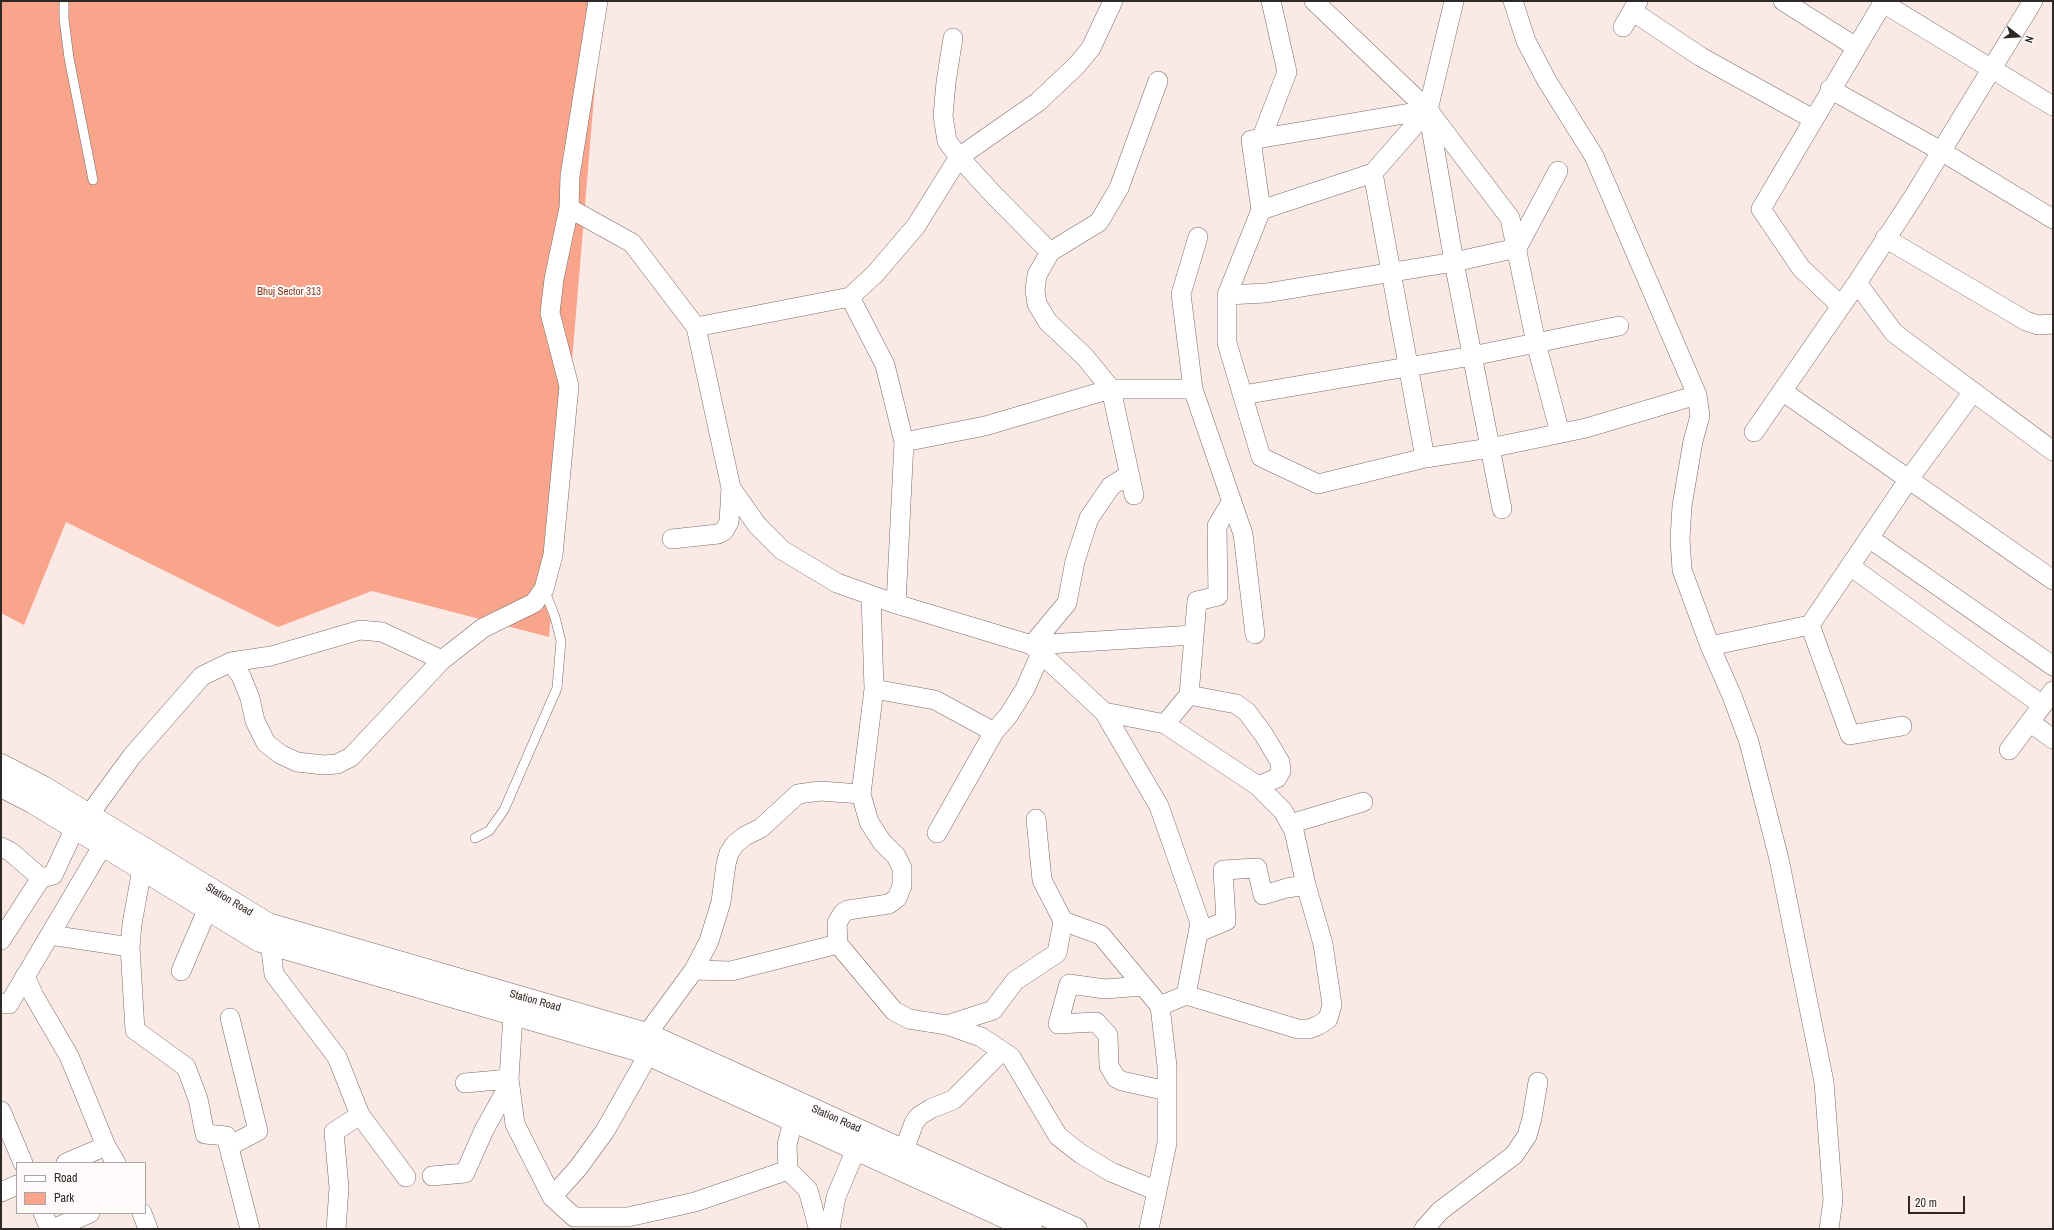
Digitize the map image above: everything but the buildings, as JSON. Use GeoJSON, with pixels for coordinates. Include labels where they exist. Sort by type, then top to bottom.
{"type":"FeatureCollection","features":[{"type":"Feature","properties":{"kind":"street"},"geometry":{"type":"LineString","coordinates":[[230,662],[242,676],[250,698],[255,721],[266,744],[280,754],[297,762],[324,765],[336,764],[351,758],[442,660],[483,628],[534,603],[544,589],[553,555],[569,386],[550,313],[554,279],[569,208],[570,176],[598,1]]}},
{"type":"Feature","properties":{"kind":"street"},"geometry":{"type":"LineString","coordinates":[[696,326],[850,297],[875,274],[916,226],[959,157],[1038,102],[1077,65],[1091,48],[1113,1]]}},
{"type":"Feature","properties":{"kind":"street"},"geometry":{"type":"LineString","coordinates":[[1262,137],[1287,72],[1271,1]]}},
{"type":"Feature","properties":{"kind":"street"},"geometry":{"type":"LineString","coordinates":[[1314,1],[1428,110],[1510,218],[1518,248],[1536,343],[1560,433]]}},
{"type":"Feature","properties":{"kind":"street"},"geometry":{"type":"LineString","coordinates":[[1454,1],[1428,110],[1454,262],[1502,509]]}},
{"type":"Feature","properties":{"kind":"street"},"geometry":{"type":"LineString","coordinates":[[1513,1],[1526,41],[1536,61],[1594,156],[1697,395],[1700,416],[1693,441],[1682,506],[1680,539],[1682,570],[1710,646],[1732,696],[1749,742],[1779,859],[1824,1082],[1833,1200],[1829,1229]]}},
{"type":"Feature","properties":{"kind":"street"},"geometry":{"type":"LineString","coordinates":[[1783,1],[1807,7],[1856,47]]}},
{"type":"Feature","properties":{"kind":"street"},"geometry":{"type":"LineString","coordinates":[[1754,432],[1840,305],[1857,283],[1942,151],[2033,1]]}},
{"type":"Feature","properties":{"kind":"street"},"geometry":{"type":"LineString","coordinates":[[1840,305],[1801,268],[1761,208],[1883,2],[1991,70],[2053,106]]}},
{"type":"Feature","properties":{"kind":"street"},"geometry":{"type":"LineString","coordinates":[[1631,13],[1702,57],[1813,119]]}},
{"type":"Feature","properties":{"kind":"street"},"geometry":{"type":"LineString","coordinates":[[953,38],[946,82],[943,116],[947,140],[959,157],[1050,252]]}},
{"type":"Feature","properties":{"kind":"street"},"geometry":{"type":"LineString","coordinates":[[1134,495],[1111,390],[1085,357],[1048,322],[1037,304],[1035,290],[1037,275],[1050,252],[1099,222],[1118,188],[1158,81]]}},
{"type":"Feature","properties":{"kind":"street"},"geometry":{"type":"LineString","coordinates":[[1830,90],[1942,151],[2053,219]]}},
{"type":"Feature","properties":{"kind":"street"},"geometry":{"type":"LineString","coordinates":[[1428,110],[1251,140],[1261,210],[1227,295],[1227,343],[1261,457],[1318,484],[1425,458],[1490,448],[1586,428],[1697,395]]}},
{"type":"Feature","properties":{"kind":"street"},"geometry":{"type":"LineString","coordinates":[[1261,210],[1373,173],[1428,110]]}},
{"type":"Feature","properties":{"kind":"street"},"geometry":{"type":"LineString","coordinates":[[1518,248],[1558,171]]}},
{"type":"Feature","properties":{"kind":"street"},"geometry":{"type":"LineString","coordinates":[[1373,173],[1390,273],[1425,458]]}},
{"type":"Feature","properties":{"kind":"street"},"geometry":{"type":"LineString","coordinates":[[569,208],[632,243],[696,326],[731,488],[729,522],[724,532],[718,534],[672,539]]}},
{"type":"Feature","properties":{"kind":"street"},"geometry":{"type":"LineString","coordinates":[[1198,237],[1181,294],[1193,389],[1243,534],[1255,634]]}},
{"type":"Feature","properties":{"kind":"street"},"geometry":{"type":"LineString","coordinates":[[1885,238],[2026,321],[2038,325],[2053,324]]}},
{"type":"Feature","properties":{"kind":"street"},"geometry":{"type":"LineString","coordinates":[[1227,295],[1266,293],[1390,273],[1454,262],[1518,248]]}},
{"type":"Feature","properties":{"kind":"street"},"geometry":{"type":"LineString","coordinates":[[1857,283],[1894,333],[2053,451]]}},
{"type":"Feature","properties":{"kind":"street"},"geometry":{"type":"LineString","coordinates":[[850,297],[885,365],[904,442],[896,604]]}},
{"type":"Feature","properties":{"kind":"street"},"geometry":{"type":"LineString","coordinates":[[1243,395],[1472,356],[1619,326]]}},
{"type":"Feature","properties":{"kind":"street"},"geometry":{"type":"LineString","coordinates":[[904,442],[985,426],[1111,390],[1193,389]]}},
{"type":"Feature","properties":{"kind":"street"},"geometry":{"type":"LineString","coordinates":[[1782,391],[2053,580]]}},
{"type":"Feature","properties":{"kind":"street"},"geometry":{"type":"LineString","coordinates":[[1710,646],[1810,624],[1909,479],[1973,392]]}},
{"type":"Feature","properties":{"kind":"street"},"geometry":{"type":"LineString","coordinates":[[937,833],[994,732],[1008,716],[1025,689],[1037,649],[1067,603],[1074,561],[1089,518],[1111,486],[1129,475]]}},
{"type":"Feature","properties":{"kind":"street"},"geometry":{"type":"LineString","coordinates":[[731,488],[757,525],[782,550],[837,583],[896,604],[1037,649],[1194,635]]}},
{"type":"Feature","properties":{"kind":"street"},"geometry":{"type":"LineString","coordinates":[[1165,724],[1189,695],[1196,601],[1218,596],[1217,526],[1232,501]]}},
{"type":"Feature","properties":{"kind":"street"},"geometry":{"type":"LineString","coordinates":[[1869,538],[2053,666]]}},
{"type":"Feature","properties":{"kind":"street"},"geometry":{"type":"LineString","coordinates":[[1850,566],[2048,698],[2009,750]]}},
{"type":"Feature","properties":{"kind":"street"},"geometry":{"type":"LineString","coordinates":[[871,595],[874,689],[861,794],[869,822],[882,842],[896,856],[902,868],[902,886],[897,898],[889,904],[848,910],[843,913],[837,923],[838,944],[894,1011],[909,1020],[947,1025],[981,1037],[1011,1057],[1058,1136],[1080,1154],[1111,1172],[1157,1191]]}},
{"type":"Feature","properties":{"kind":"street"},"geometry":{"type":"LineString","coordinates":[[1810,624],[1850,735],[1902,726]]}},
{"type":"Feature","properties":{"kind":"street"},"geometry":{"type":"LineString","coordinates":[[1,940],[41,878],[53,875],[82,822],[132,756],[202,676],[230,662],[272,656],[360,630],[382,632],[442,660]]}},
{"type":"Feature","properties":{"kind":"street"},"geometry":{"type":"LineString","coordinates":[[1037,649],[1104,712],[1159,806],[1200,923],[1186,995]]}},
{"type":"Feature","properties":{"kind":"street"},"geometry":{"type":"LineString","coordinates":[[874,689],[935,700],[994,732]]}},
{"type":"Feature","properties":{"kind":"street"},"geometry":{"type":"LineString","coordinates":[[1189,695],[1236,704],[1247,712],[1264,735],[1280,762],[1281,771],[1277,778],[1258,786]]}},
{"type":"Feature","properties":{"kind":"street"},"geometry":{"type":"LineString","coordinates":[[1104,712],[1165,724],[1258,786],[1283,811],[1294,831],[1306,885],[1323,944],[1332,1005],[1328,1019],[1309,1029],[1298,1029],[1186,995],[1160,1006]]}},
{"type":"Feature","properties":{"kind":"street"},"geometry":{"type":"LineString","coordinates":[[2030,722],[2053,739]]}},
{"type":"Feature","properties":{"kind":"street","name":"Station Road"},"geometry":{"type":"LineString","coordinates":[[1,765],[43,787],[82,822],[103,845],[260,940],[514,1014],[648,1044],[793,1121],[1031,1229]]}},
{"type":"Feature","properties":{"kind":"street","name":"Station Road"},"geometry":{"type":"LineString","coordinates":[[1,786],[82,822],[268,924],[648,1044],[904,1150],[1076,1229]]}},
{"type":"Feature","properties":{"kind":"street"},"geometry":{"type":"LineString","coordinates":[[552,1197],[578,1168],[605,1131],[648,1044],[694,970],[715,925],[721,902],[726,864],[729,853],[735,844],[745,836],[761,828],[798,794],[820,791],[861,794]]}},
{"type":"Feature","properties":{"kind":"street"},"geometry":{"type":"LineString","coordinates":[[1290,824],[1363,802]]}},
{"type":"Feature","properties":{"kind":"street"},"geometry":{"type":"LineString","coordinates":[[947,1025],[992,1010],[1015,981],[1057,953],[1063,921],[1042,880],[1036,819]]}},
{"type":"Feature","properties":{"kind":"street"},"geometry":{"type":"LineString","coordinates":[[1,1003],[9,1004],[103,845]]}},
{"type":"Feature","properties":{"kind":"street"},"geometry":{"type":"LineString","coordinates":[[1,847],[11,852],[41,878]]}},
{"type":"Feature","properties":{"kind":"street"},"geometry":{"type":"LineString","coordinates":[[1199,932],[1226,921],[1223,870],[1257,868],[1263,895],[1287,888],[1306,885]]}},
{"type":"Feature","properties":{"kind":"street"},"geometry":{"type":"LineString","coordinates":[[142,869],[132,924],[130,947],[135,1030],[186,1067],[198,1099],[205,1134],[226,1136],[250,1229]]}},
{"type":"Feature","properties":{"kind":"street"},"geometry":{"type":"LineString","coordinates":[[181,970],[208,908]]}},
{"type":"Feature","properties":{"kind":"street"},"geometry":{"type":"LineString","coordinates":[[1063,921],[1101,935],[1160,1006],[1167,1066],[1167,1143],[1149,1229]]}},
{"type":"Feature","properties":{"kind":"street"},"geometry":{"type":"LineString","coordinates":[[50,935],[130,947]]}},
{"type":"Feature","properties":{"kind":"street"},"geometry":{"type":"LineString","coordinates":[[270,944],[274,974],[337,1057],[360,1115],[406,1177]]}},
{"type":"Feature","properties":{"kind":"street"},"geometry":{"type":"LineString","coordinates":[[694,970],[731,971],[838,944]]}},
{"type":"Feature","properties":{"kind":"street"},"geometry":{"type":"LineString","coordinates":[[25,976],[34,996],[69,1056],[106,1146],[115,1162]]}},
{"type":"Feature","properties":{"kind":"street"},"geometry":{"type":"LineString","coordinates":[[1143,986],[1105,989],[1069,984],[1058,1024],[1096,1022],[1108,1035],[1109,1066],[1116,1078],[1122,1081],[1167,1091]]}},
{"type":"Feature","properties":{"kind":"street"},"geometry":{"type":"LineString","coordinates":[[514,1014],[509,1082],[515,1124],[552,1197],[574,1217],[628,1217],[696,1202],[788,1170]]}},
{"type":"Feature","properties":{"kind":"street"},"geometry":{"type":"LineString","coordinates":[[229,1146],[258,1131],[230,1018]]}},
{"type":"Feature","properties":{"kind":"street"},"geometry":{"type":"LineString","coordinates":[[904,1150],[914,1124],[919,1116],[932,1108],[953,1100],[1002,1051]]}},
{"type":"Feature","properties":{"kind":"street"},"geometry":{"type":"LineString","coordinates":[[465,1083],[509,1082]]}},
{"type":"Feature","properties":{"kind":"street"},"geometry":{"type":"LineString","coordinates":[[432,1176],[465,1173],[484,1130],[509,1082]]}},
{"type":"Feature","properties":{"kind":"street"},"geometry":{"type":"LineString","coordinates":[[1424,1229],[1440,1211],[1514,1155],[1527,1136],[1532,1118],[1538,1082]]}},
{"type":"Feature","properties":{"kind":"street"},"geometry":{"type":"LineString","coordinates":[[336,1229],[339,1188],[334,1132],[360,1115]]}},
{"type":"Feature","properties":{"kind":"street"},"geometry":{"type":"LineString","coordinates":[[3,1120],[23,1162]]}},
{"type":"Feature","properties":{"kind":"street"},"geometry":{"type":"LineString","coordinates":[[793,1121],[787,1145],[788,1170],[808,1190],[818,1227],[824,1229]]}},
{"type":"Feature","properties":{"kind":"street"},"geometry":{"type":"LineString","coordinates":[[68,1162],[106,1146]]}},
{"type":"Feature","properties":{"kind":"street"},"geometry":{"type":"LineString","coordinates":[[830,1229],[836,1197],[856,1149]]}},
{"type":"Feature","properties":{"kind":"street"},"geometry":{"type":"LineString","coordinates":[[1,1192],[16,1185]]}},
{"type":"Feature","properties":{"kind":"street"},"geometry":{"type":"LineString","coordinates":[[43,1214],[50,1229]]}},
{"type":"Feature","properties":{"kind":"street"},"geometry":{"type":"LineString","coordinates":[[53,1229],[88,1214]]}},
{"type":"Feature","properties":{"kind":"street"},"geometry":{"type":"LineString","coordinates":[[142,1214],[148,1229]]}},
{"type":"Feature","properties":{"kind":"lane"},"geometry":{"type":"LineString","coordinates":[[64,1],[64,19],[69,58],[93,180]]}},
{"type":"Feature","properties":{"kind":"lane"},"geometry":{"type":"LineString","coordinates":[[475,838],[489,831],[504,810],[557,688],[560,641],[554,617],[544,589]]}},
{"type":"Feature","properties":{"kind":"green space","name":"Bhuj Sector 313"},"geometry":{"type":"Polygon","coordinates":[[[1,1],[602,1],[549,637],[372,591],[278,627],[66,522],[24,625],[1,613],[1,1]]]}}]}
